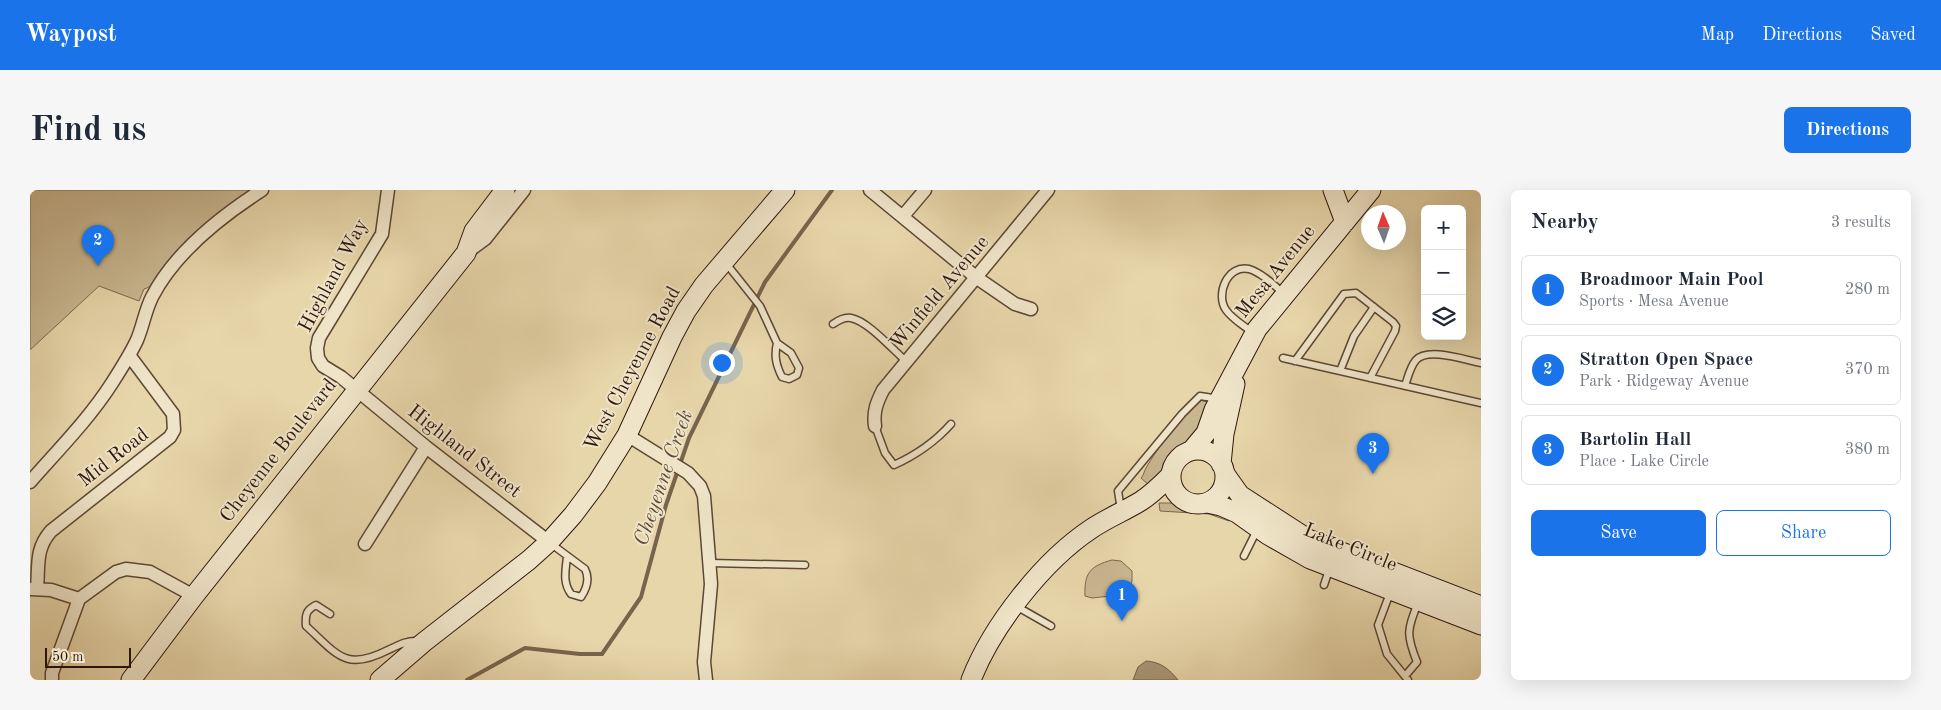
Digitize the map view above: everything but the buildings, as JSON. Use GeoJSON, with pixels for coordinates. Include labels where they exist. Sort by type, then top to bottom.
{"type":"FeatureCollection","features":[{"type":"Feature","properties":{"kind":"street"},"geometry":{"type":"LineString","coordinates":[[30,482],[98,404],[137,339],[151,298],[179,258],[193,243],[262,190]]}},
{"type":"Feature","properties":{"kind":"street","name":"Highland Way"},"geometry":{"type":"LineString","coordinates":[[356,390],[341,377],[323,366],[318,358],[317,348],[319,338],[382,234],[388,190]]}},
{"type":"Feature","properties":{"kind":"street","name":"Cheyenne Boulevard"},"geometry":{"type":"LineString","coordinates":[[466,253],[474,231],[504,190]]}},
{"type":"Feature","properties":{"kind":"street","name":"Cheyenne Boulevard"},"geometry":{"type":"LineString","coordinates":[[131,680],[194,596],[356,390],[466,253],[485,239],[524,190]]}},
{"type":"Feature","properties":{"kind":"street","name":"West Cheyenne Road"},"geometry":{"type":"LineString","coordinates":[[380,680],[424,642],[529,560],[549,542],[573,515],[627,436],[678,325],[704,285],[785,190]]}},
{"type":"Feature","properties":{"kind":"street"},"geometry":{"type":"LineString","coordinates":[[870,190],[977,278],[1015,304],[1031,309]]}},
{"type":"Feature","properties":{"kind":"street"},"geometry":{"type":"LineString","coordinates":[[903,216],[925,190]]}},
{"type":"Feature","properties":{"kind":"street","name":"Winfield Avenue"},"geometry":{"type":"LineString","coordinates":[[875,426],[876,404],[883,390],[1048,190]]}},
{"type":"Feature","properties":{"kind":"street"},"geometry":{"type":"LineString","coordinates":[[1333,190],[1345,222]]}},
{"type":"Feature","properties":{"kind":"street","name":"Mesa Avenue"},"geometry":{"type":"LineString","coordinates":[[1191,451],[1206,433],[1220,399],[1254,334],[1371,190]]}},
{"type":"Feature","properties":{"kind":"street","name":"Mid Road"},"geometry":{"type":"LineString","coordinates":[[79,599],[34,589],[43,540],[51,531],[170,437],[174,430],[173,414],[129,355]]}},
{"type":"Feature","properties":{"kind":"street","name":"Mesa Avenue"},"geometry":{"type":"LineString","coordinates":[[1223,469],[1224,434],[1240,361]]}},
{"type":"Feature","properties":{"kind":"street","name":"Highland Street"},"geometry":{"type":"LineString","coordinates":[[356,390],[549,542]]}},
{"type":"Feature","properties":{"kind":"street"},"geometry":{"type":"LineString","coordinates":[[627,436],[686,471],[700,486],[704,496],[710,563],[709,616],[704,662],[706,680]]}},
{"type":"Feature","properties":{"kind":"street"},"geometry":{"type":"LineString","coordinates":[[365,544],[426,447]]}},
{"type":"Feature","properties":{"kind":"street"},"geometry":{"type":"LineString","coordinates":[[971,680],[997,630],[1015,605],[1063,549],[1092,528],[1141,501],[1170,476],[1176,460],[1183,454],[1191,451],[1208,452],[1216,457],[1223,469],[1225,482],[1219,494],[1207,503],[1199,504],[1170,498],[1141,501]]}},
{"type":"Feature","properties":{"kind":"street","name":"Lake Circle"},"geometry":{"type":"LineString","coordinates":[[1223,469],[1240,495],[1299,534],[1395,582],[1419,600],[1481,625]]}},
{"type":"Feature","properties":{"kind":"street"},"geometry":{"type":"LineString","coordinates":[[1170,476],[1172,485],[1182,500]]}},
{"type":"Feature","properties":{"kind":"street","name":"Lake Circle"},"geometry":{"type":"LineString","coordinates":[[1207,503],[1230,509],[1295,551],[1330,566],[1481,606]]}},
{"type":"Feature","properties":{"kind":"street"},"geometry":{"type":"LineString","coordinates":[[52,680],[52,673],[79,599],[107,577],[116,572],[126,570],[150,572],[194,596]]}},
{"type":"Feature","properties":{"kind":"lane"},"geometry":{"type":"LineString","coordinates":[[724,261],[760,306],[777,342],[792,353],[799,368],[797,375],[789,379],[782,377],[776,365],[775,352],[777,342]]}},
{"type":"Feature","properties":{"kind":"lane"},"geometry":{"type":"LineString","coordinates":[[1254,334],[1226,310],[1222,299],[1223,285],[1228,276],[1247,269],[1259,274],[1285,295]]}},
{"type":"Feature","properties":{"kind":"lane"},"geometry":{"type":"LineString","coordinates":[[1295,361],[1344,294],[1356,293],[1396,326],[1370,378]]}},
{"type":"Feature","properties":{"kind":"lane"},"geometry":{"type":"LineString","coordinates":[[1340,371],[1354,336],[1374,307]]}},
{"type":"Feature","properties":{"kind":"lane"},"geometry":{"type":"LineString","coordinates":[[833,324],[841,319],[850,318],[862,322],[907,362]]}},
{"type":"Feature","properties":{"kind":"lane"},"geometry":{"type":"LineString","coordinates":[[1405,386],[1416,360],[1425,354],[1481,364]]}},
{"type":"Feature","properties":{"kind":"lane"},"geometry":{"type":"LineString","coordinates":[[1283,358],[1481,403]]}},
{"type":"Feature","properties":{"kind":"lane"},"geometry":{"type":"LineString","coordinates":[[1121,512],[1118,491],[1182,414],[1200,396],[1206,395],[1220,399]]}},
{"type":"Feature","properties":{"kind":"lane"},"geometry":{"type":"LineString","coordinates":[[875,426],[885,453],[894,466],[936,439],[950,424]]}},
{"type":"Feature","properties":{"kind":"lane"},"geometry":{"type":"LineString","coordinates":[[1244,556],[1258,528]]}},
{"type":"Feature","properties":{"kind":"lane"},"geometry":{"type":"LineString","coordinates":[[549,542],[585,569],[587,574],[586,590],[581,597],[570,594],[567,590],[565,581],[567,556]]}},
{"type":"Feature","properties":{"kind":"lane"},"geometry":{"type":"LineString","coordinates":[[710,563],[805,565]]}},
{"type":"Feature","properties":{"kind":"lane"},"geometry":{"type":"LineString","coordinates":[[1324,585],[1330,566]]}},
{"type":"Feature","properties":{"kind":"lane"},"geometry":{"type":"LineString","coordinates":[[1395,582],[1378,625],[1387,654],[1407,678],[1417,662],[1409,639],[1409,632],[1419,600]]}},
{"type":"Feature","properties":{"kind":"lane"},"geometry":{"type":"LineString","coordinates":[[330,614],[316,605],[308,609],[305,617],[306,626],[335,654],[349,661],[371,657],[400,644],[414,641],[424,642]]}},
{"type":"Feature","properties":{"kind":"lane"},"geometry":{"type":"LineString","coordinates":[[1015,605],[1051,626]]}},
{"type":"Feature","properties":{"kind":"shaded area"},"geometry":{"type":"Polygon","coordinates":[[[30,190],[251,190],[193,234],[176,252],[158,279],[144,289],[139,301],[99,286],[30,350],[30,190]]]}},
{"type":"Feature","properties":{"kind":"shaded area"},"geometry":{"type":"Polygon","coordinates":[[[1200,400],[1210,403],[1204,424],[1186,443],[1171,454],[1161,475],[1151,487],[1141,478],[1145,469],[1171,431],[1193,405],[1200,400]]]}},
{"type":"Feature","properties":{"kind":"shaded area"},"geometry":{"type":"Polygon","coordinates":[[[1159,503],[1175,503],[1196,510],[1210,509],[1232,515],[1229,521],[1209,514],[1160,511],[1159,503]]]}},
{"type":"Feature","properties":{"kind":"shaded area"},"geometry":{"type":"Polygon","coordinates":[[[1112,560],[1121,561],[1132,571],[1130,587],[1120,592],[1121,596],[1112,600],[1110,596],[1092,598],[1085,596],[1087,576],[1090,572],[1098,565],[1112,560]]]}},
{"type":"Feature","properties":{"kind":"shaded area"},"geometry":{"type":"Polygon","coordinates":[[[1146,661],[1164,667],[1178,680],[1133,680],[1138,667],[1146,661]]]}},
{"type":"Feature","properties":{"kind":"waterway","name":"Cheyenne Creek"},"geometry":{"type":"LineString","coordinates":[[467,680],[525,648],[580,654],[602,654],[641,597],[666,505],[689,438],[765,282],[832,190]]}},
{"type":"Feature","properties":{"kind":"place","name":"Stratton Open Space"},"geometry":{"type":"Point","coordinates":[98,266]}},
{"type":"Feature","properties":{"kind":"place","name":"Bartolin Hall"},"geometry":{"type":"Point","coordinates":[1373,474]}},
{"type":"Feature","properties":{"kind":"place","name":"Broadmoor Main Pool"},"geometry":{"type":"Point","coordinates":[1122,621]}}]}
